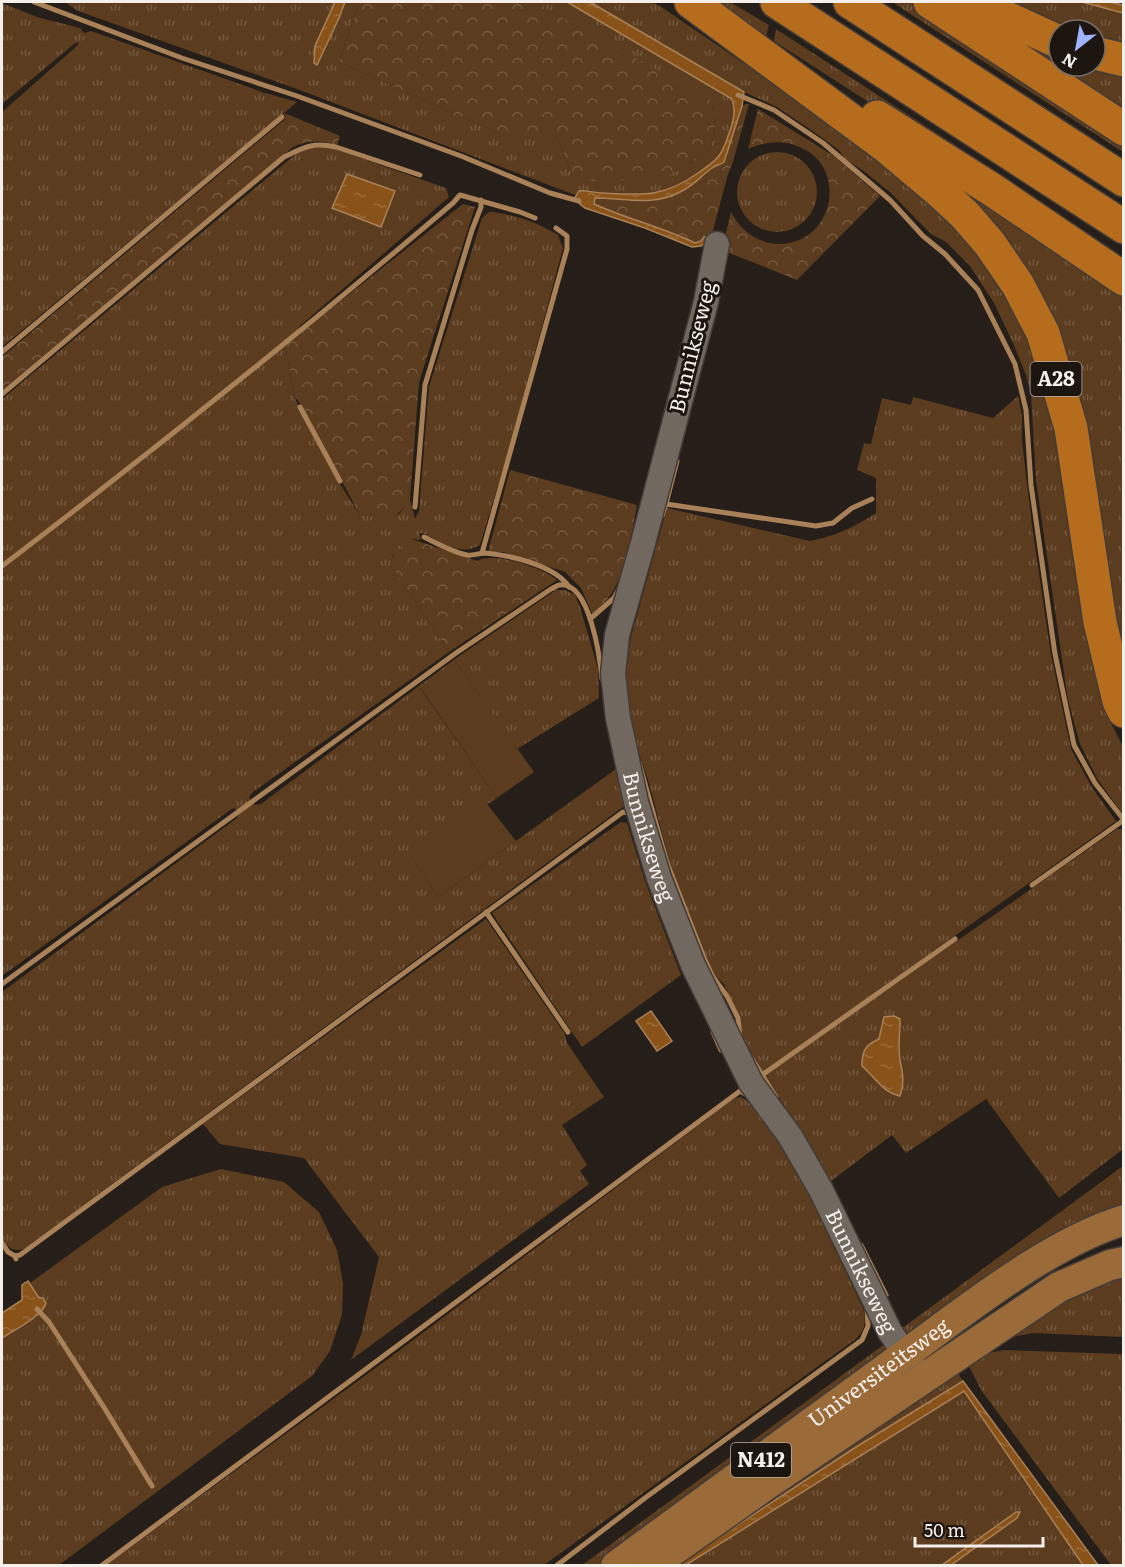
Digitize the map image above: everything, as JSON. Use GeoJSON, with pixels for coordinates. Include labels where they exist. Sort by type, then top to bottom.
{"type":"FeatureCollection","features":[{"type":"Feature","properties":{"kind":"highway","name":"A28"},"geometry":{"type":"LineString","coordinates":[[691,2],[887,147],[937,189],[965,215],[990,244],[1018,285],[1042,333],[1071,428],[1100,622],[1119,701],[1124,711]]}},
{"type":"Feature","properties":{"kind":"highway"},"geometry":{"type":"LineString","coordinates":[[696,2],[991,189],[1124,279]]}},
{"type":"Feature","properties":{"kind":"highway"},"geometry":{"type":"LineString","coordinates":[[777,2],[1124,227]]}},
{"type":"Feature","properties":{"kind":"highway"},"geometry":{"type":"LineString","coordinates":[[850,2],[1124,180]]}},
{"type":"Feature","properties":{"kind":"highway"},"geometry":{"type":"LineString","coordinates":[[930,2],[1124,129]]}},
{"type":"Feature","properties":{"kind":"highway"},"geometry":{"type":"LineString","coordinates":[[972,2],[1047,36]]}},
{"type":"Feature","properties":{"kind":"highway"},"geometry":{"type":"LineString","coordinates":[[1107,56],[1124,60]]}},
{"type":"Feature","properties":{"kind":"main road","name":"Universiteitsweg"},"geometry":{"type":"LineString","coordinates":[[616,1566],[1033,1264],[1090,1233],[1124,1220]]}},
{"type":"Feature","properties":{"kind":"main road","name":"Universiteitsweg"},"geometry":{"type":"LineString","coordinates":[[651,1566],[1059,1287],[1110,1265],[1124,1262]]}},
{"type":"Feature","properties":{"kind":"street","name":"Bunnikseweg"},"geometry":{"type":"LineString","coordinates":[[717,244],[703,314],[617,635],[613,674],[618,718],[636,802],[659,878],[693,965],[751,1083],[790,1136],[821,1190],[890,1332],[923,1379]]}},
{"type":"Feature","properties":{"kind":"green space"},"geometry":{"type":"Polygon","coordinates":[[[65,2],[335,2],[318,62],[345,2],[359,2],[339,62],[507,137],[557,137],[570,170],[661,179],[710,150],[715,128],[713,102],[534,2],[567,2],[732,99],[736,109],[723,152],[694,176],[671,189],[654,195],[596,193],[584,190],[575,195],[297,89],[78,11],[65,2]]]}},
{"type":"Feature","properties":{"kind":"green space"},"geometry":{"type":"Polygon","coordinates":[[[359,2],[534,2],[713,101],[715,128],[710,150],[662,179],[592,181],[570,170],[557,137],[507,137],[339,62],[359,2]]]}},
{"type":"Feature","properties":{"kind":"green space"},"geometry":{"type":"Polygon","coordinates":[[[590,2],[652,2],[663,8],[854,139],[943,210],[992,268],[1029,338],[1058,436],[1095,673],[1108,717],[1123,747],[1123,814],[1098,780],[1080,744],[1068,700],[1036,481],[1031,393],[1026,375],[994,303],[970,266],[946,242],[931,234],[891,193],[845,159],[839,150],[814,132],[777,107],[744,92],[590,2]]]}},
{"type":"Feature","properties":{"kind":"green space"},"geometry":{"type":"Polygon","coordinates":[[[711,2],[730,2],[769,25],[766,36],[711,2]]]}},
{"type":"Feature","properties":{"kind":"green space"},"geometry":{"type":"Polygon","coordinates":[[[892,2],[915,2],[1123,139],[1123,152],[892,2]]]}},
{"type":"Feature","properties":{"kind":"green space"},"geometry":{"type":"Polygon","coordinates":[[[1005,2],[1082,2],[1123,13],[1123,48],[1107,43],[1107,18],[1047,18],[1047,21],[1005,2]]]}},
{"type":"Feature","properties":{"kind":"green space"},"geometry":{"type":"Polygon","coordinates":[[[2,3],[37,17],[80,28],[84,33],[91,31],[262,92],[297,102],[2,347],[2,112],[79,42],[2,104],[2,3]]]}},
{"type":"Feature","properties":{"kind":"green space"},"geometry":{"type":"Polygon","coordinates":[[[979,14],[1047,46],[1047,60],[979,14]]]}},
{"type":"Feature","properties":{"kind":"green space"},"geometry":{"type":"Polygon","coordinates":[[[776,29],[1123,257],[1123,270],[971,168],[774,41],[776,29]]]}},
{"type":"Feature","properties":{"kind":"green space"},"geometry":{"type":"Polygon","coordinates":[[[1107,68],[1123,70],[1123,111],[1074,78],[1107,78],[1107,68]]]}},
{"type":"Feature","properties":{"kind":"green space"},"geometry":{"type":"Polygon","coordinates":[[[749,104],[711,238],[695,243],[594,204],[595,198],[635,201],[657,199],[697,181],[712,168],[724,162],[742,106],[749,104]]]}},
{"type":"Feature","properties":{"kind":"green space"},"geometry":{"type":"Polygon","coordinates":[[[758,109],[834,156],[880,196],[797,280],[722,250],[731,212],[738,223],[756,238],[778,244],[790,243],[812,232],[820,223],[829,202],[830,191],[824,169],[809,152],[794,145],[779,142],[748,149],[758,109]]]}},
{"type":"Feature","properties":{"kind":"green space"},"geometry":{"type":"Polygon","coordinates":[[[284,113],[340,136],[337,145],[315,142],[293,147],[2,390],[2,357],[284,120],[286,116],[284,113]]]}},
{"type":"Feature","properties":{"kind":"green space"},"geometry":{"type":"Polygon","coordinates":[[[310,148],[335,149],[446,188],[449,197],[300,326],[285,345],[294,395],[299,408],[338,481],[360,515],[399,514],[410,499],[415,519],[419,511],[429,387],[482,218],[489,212],[525,219],[558,235],[563,248],[510,446],[480,545],[458,549],[423,533],[419,534],[421,540],[412,539],[393,556],[390,564],[449,652],[249,797],[254,805],[261,804],[455,659],[556,590],[565,590],[575,595],[580,607],[598,669],[599,698],[517,749],[456,662],[420,688],[497,798],[411,856],[438,897],[623,764],[623,807],[25,1248],[15,1250],[2,1239],[2,992],[237,818],[239,811],[233,808],[2,976],[2,399],[296,154],[310,148]]]}},
{"type":"Feature","properties":{"kind":"green space"},"geometry":{"type":"Polygon","coordinates":[[[777,152],[792,155],[805,164],[814,177],[817,192],[814,207],[805,220],[792,229],[777,232],[762,229],[749,220],[740,207],[737,192],[740,177],[749,164],[762,155],[777,152]]]}},
{"type":"Feature","properties":{"kind":"green space"},"geometry":{"type":"Polygon","coordinates":[[[916,158],[1123,296],[1123,692],[1068,385],[916,158]]]}},
{"type":"Feature","properties":{"kind":"green space"},"geometry":{"type":"Polygon","coordinates":[[[463,204],[475,207],[419,382],[410,499],[399,512],[389,517],[360,515],[294,395],[285,345],[463,204]]]}},
{"type":"Feature","properties":{"kind":"green space"},"geometry":{"type":"Polygon","coordinates":[[[1018,396],[1022,416],[1022,441],[1032,526],[1051,655],[1071,749],[1091,786],[1116,821],[762,1073],[741,1035],[740,1019],[724,984],[714,975],[691,923],[670,864],[649,783],[633,735],[626,700],[627,664],[631,637],[667,508],[810,541],[836,534],[876,513],[876,478],[857,470],[864,443],[871,444],[882,398],[911,405],[913,397],[993,418],[1018,396]]]}},
{"type":"Feature","properties":{"kind":"green space"},"geometry":{"type":"Polygon","coordinates":[[[510,470],[637,505],[619,579],[612,593],[592,613],[581,588],[565,572],[503,552],[488,552],[510,470]]]}},
{"type":"Feature","properties":{"kind":"green space"},"geometry":{"type":"Polygon","coordinates":[[[412,539],[477,561],[495,558],[518,562],[557,580],[449,652],[390,564],[399,549],[412,539]]]}},
{"type":"Feature","properties":{"kind":"green space"},"geometry":{"type":"Polygon","coordinates":[[[456,662],[534,772],[497,798],[420,687],[456,662]]]}},
{"type":"Feature","properties":{"kind":"green space"},"geometry":{"type":"Polygon","coordinates":[[[487,804],[516,841],[438,897],[410,855],[487,804]]]}},
{"type":"Feature","properties":{"kind":"green space"},"geometry":{"type":"Polygon","coordinates":[[[621,822],[627,823],[646,884],[681,975],[582,1047],[492,913],[621,822]]]}},
{"type":"Feature","properties":{"kind":"green space"},"geometry":{"type":"Polygon","coordinates":[[[1117,829],[1123,829],[1123,1149],[1059,1198],[986,1099],[906,1153],[892,1135],[831,1181],[765,1075],[1117,829]]]}},
{"type":"Feature","properties":{"kind":"green space"},"geometry":{"type":"Polygon","coordinates":[[[486,919],[565,1034],[567,1043],[604,1097],[562,1125],[587,1165],[580,1171],[589,1184],[351,1360],[361,1335],[379,1257],[304,1158],[220,1144],[203,1124],[486,919]]]}},
{"type":"Feature","properties":{"kind":"green space"},"geometry":{"type":"Polygon","coordinates":[[[741,1097],[756,1110],[773,1132],[825,1227],[863,1308],[864,1324],[857,1338],[544,1565],[105,1566],[392,1356],[735,1098],[741,1097]]]}},
{"type":"Feature","properties":{"kind":"green space"},"geometry":{"type":"Polygon","coordinates":[[[1123,1166],[1123,1211],[909,1334],[901,1329],[1123,1166]]]}},
{"type":"Feature","properties":{"kind":"green space"},"geometry":{"type":"Polygon","coordinates":[[[221,1169],[284,1182],[319,1212],[337,1250],[343,1283],[342,1315],[330,1351],[312,1376],[59,1565],[2,1566],[2,1338],[37,1317],[39,1298],[30,1283],[162,1187],[221,1169]]]}},
{"type":"Feature","properties":{"kind":"green space"},"geometry":{"type":"Polygon","coordinates":[[[1123,1272],[1123,1337],[1033,1333],[1012,1337],[1027,1315],[1123,1272]]]}},
{"type":"Feature","properties":{"kind":"green space"},"geometry":{"type":"Polygon","coordinates":[[[886,1343],[886,1351],[608,1565],[581,1566],[886,1343]]]}},
{"type":"Feature","properties":{"kind":"green space"},"geometry":{"type":"Polygon","coordinates":[[[1004,1350],[1123,1354],[1123,1565],[1111,1565],[981,1390],[967,1362],[978,1355],[1004,1350]]]}},
{"type":"Feature","properties":{"kind":"green space"},"geometry":{"type":"Polygon","coordinates":[[[954,1368],[963,1381],[856,1447],[675,1565],[954,1368]]]}},
{"type":"Feature","properties":{"kind":"green space"},"geometry":{"type":"Polygon","coordinates":[[[964,1391],[1083,1565],[686,1566],[964,1391]]]}},
{"type":"Feature","properties":{"kind":"water"},"geometry":{"type":"Polygon","coordinates":[[[335,2],[345,2],[317,65],[314,63],[315,46],[335,2]]]}},
{"type":"Feature","properties":{"kind":"water"},"geometry":{"type":"Polygon","coordinates":[[[567,2],[590,2],[744,92],[742,106],[724,162],[712,168],[686,189],[661,199],[639,201],[595,198],[594,204],[695,243],[704,237],[709,239],[701,246],[692,247],[585,208],[574,199],[579,191],[652,193],[674,187],[685,181],[713,162],[722,151],[733,119],[732,99],[567,2]]]}},
{"type":"Feature","properties":{"kind":"water"},"geometry":{"type":"Polygon","coordinates":[[[1082,2],[1110,2],[1123,5],[1123,13],[1082,2]]]}},
{"type":"Feature","properties":{"kind":"water"},"geometry":{"type":"Polygon","coordinates":[[[347,174],[395,191],[381,227],[332,208],[347,174]]]}},
{"type":"Feature","properties":{"kind":"water"},"geometry":{"type":"Polygon","coordinates":[[[651,1011],[672,1041],[657,1051],[636,1021],[651,1011]]]}},
{"type":"Feature","properties":{"kind":"water"},"geometry":{"type":"Polygon","coordinates":[[[894,1016],[900,1019],[899,1055],[903,1082],[900,1096],[883,1088],[862,1066],[865,1049],[879,1039],[884,1017],[894,1016]]]}},
{"type":"Feature","properties":{"kind":"water"},"geometry":{"type":"Polygon","coordinates":[[[28,1281],[39,1298],[43,1298],[46,1303],[44,1308],[34,1318],[2,1338],[2,1313],[22,1300],[22,1285],[28,1281]]]}},
{"type":"Feature","properties":{"kind":"water"},"geometry":{"type":"Polygon","coordinates":[[[963,1381],[1098,1565],[1083,1565],[964,1391],[686,1565],[675,1566],[856,1447],[963,1381]]]}},
{"type":"Feature","properties":{"kind":"water"},"geometry":{"type":"Polygon","coordinates":[[[1016,1512],[1020,1512],[1017,1518],[951,1565],[942,1565],[1016,1512]]]}},
{"type":"Feature","properties":{"kind":"waterway"},"geometry":{"type":"LineString","coordinates":[[34,2],[182,58],[297,96],[461,156],[550,193],[579,201]]}},
{"type":"Feature","properties":{"kind":"waterway"},"geometry":{"type":"LineString","coordinates":[[738,95],[774,110],[823,143],[890,200],[978,290],[1015,364],[1026,410],[1031,485],[1055,654],[1074,745],[1095,783],[1124,820]]}},
{"type":"Feature","properties":{"kind":"waterway"},"geometry":{"type":"LineString","coordinates":[[2,352],[282,117]]}},
{"type":"Feature","properties":{"kind":"waterway"},"geometry":{"type":"LineString","coordinates":[[2,394],[284,157],[309,146],[321,145],[336,147],[420,175]]}},
{"type":"Feature","properties":{"kind":"waterway"},"geometry":{"type":"LineString","coordinates":[[2,566],[230,388],[398,250],[460,195],[535,218]]}},
{"type":"Feature","properties":{"kind":"waterway"},"geometry":{"type":"LineString","coordinates":[[415,507],[425,385],[481,207],[481,200]]}},
{"type":"Feature","properties":{"kind":"waterway"},"geometry":{"type":"LineString","coordinates":[[482,553],[567,249],[567,236],[556,228]]}},
{"type":"Feature","properties":{"kind":"waterway"},"geometry":{"type":"LineString","coordinates":[[300,407],[340,481]]}},
{"type":"Feature","properties":{"kind":"waterway"},"geometry":{"type":"LineString","coordinates":[[677,461],[666,504],[816,526],[833,523],[852,508],[872,499]]}},
{"type":"Feature","properties":{"kind":"waterway"},"geometry":{"type":"LineString","coordinates":[[662,516],[666,504]]}},
{"type":"Feature","properties":{"kind":"waterway"},"geometry":{"type":"LineString","coordinates":[[424,537],[450,550],[467,555],[495,554],[532,563],[554,573],[569,587]]}},
{"type":"Feature","properties":{"kind":"waterway"},"geometry":{"type":"LineString","coordinates":[[2,984],[456,653],[558,585],[570,587],[579,595],[586,607],[596,639],[602,679]]}},
{"type":"Feature","properties":{"kind":"waterway"},"geometry":{"type":"LineString","coordinates":[[590,619],[614,598],[619,588]]}},
{"type":"Feature","properties":{"kind":"waterway"},"geometry":{"type":"LineString","coordinates":[[639,762],[667,863],[704,958],[738,1018],[740,1038]]}},
{"type":"Feature","properties":{"kind":"waterway"},"geometry":{"type":"LineString","coordinates":[[15,1256],[20,1255],[623,812],[630,813]]}},
{"type":"Feature","properties":{"kind":"waterway"},"geometry":{"type":"LineString","coordinates":[[1032,885],[1124,820]]}},
{"type":"Feature","properties":{"kind":"waterway"},"geometry":{"type":"LineString","coordinates":[[486,912],[568,1032]]}},
{"type":"Feature","properties":{"kind":"waterway"},"geometry":{"type":"LineString","coordinates":[[762,1075],[955,939]]}},
{"type":"Feature","properties":{"kind":"waterway"},"geometry":{"type":"LineString","coordinates":[[713,1032],[721,1050]]}},
{"type":"Feature","properties":{"kind":"waterway"},"geometry":{"type":"LineString","coordinates":[[752,1059],[776,1097]]}},
{"type":"Feature","properties":{"kind":"waterway"},"geometry":{"type":"LineString","coordinates":[[101,1566],[740,1091],[748,1096]]}},
{"type":"Feature","properties":{"kind":"waterway"},"geometry":{"type":"LineString","coordinates":[[2,1243],[16,1259]]}},
{"type":"Feature","properties":{"kind":"waterway"},"geometry":{"type":"LineString","coordinates":[[861,1245],[886,1295]]}},
{"type":"Feature","properties":{"kind":"waterway"},"geometry":{"type":"LineString","coordinates":[[37,1309],[49,1322],[152,1486]]}},
{"type":"Feature","properties":{"kind":"waterway"},"geometry":{"type":"LineString","coordinates":[[556,1566],[645,1498],[862,1340],[868,1326],[867,1309]]}}]}
